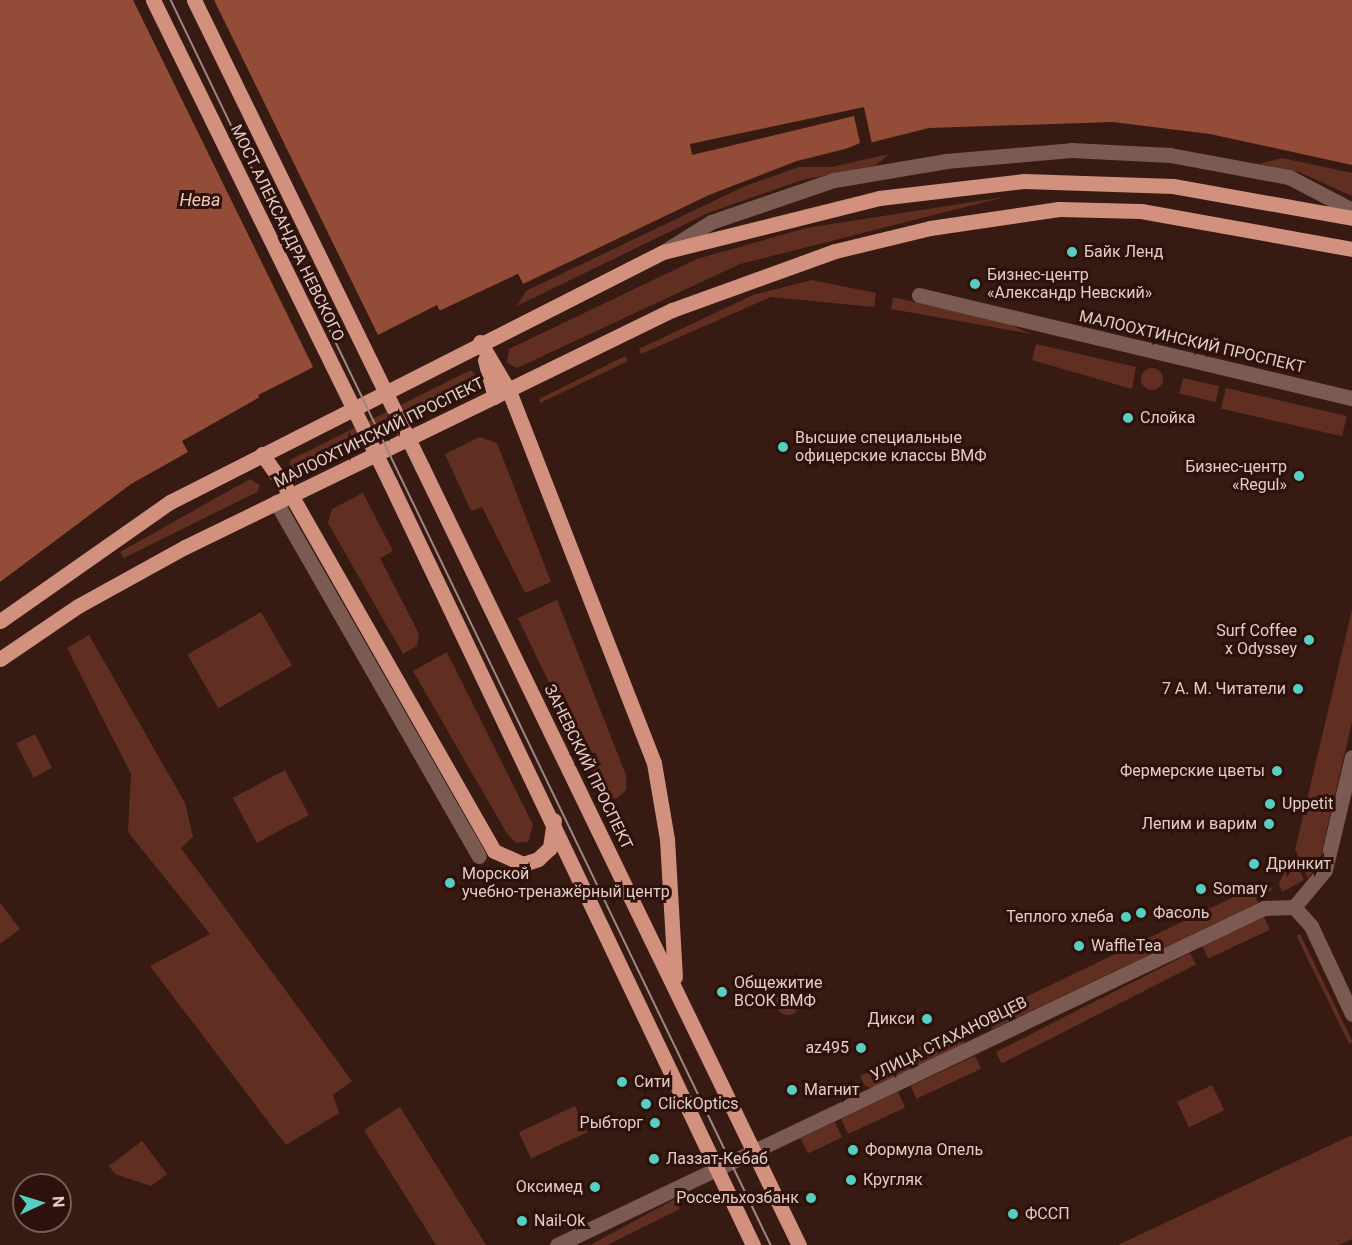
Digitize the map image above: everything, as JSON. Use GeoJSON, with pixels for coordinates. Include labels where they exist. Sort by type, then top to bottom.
{"type":"FeatureCollection","features":[{"type":"Feature","properties":{"kind":"main road","name":"МОСТ АЛЕКСАНДРА НЕВСКОГО"},"geometry":{"type":"LineString","coordinates":[[153,0],[553,818]]}},
{"type":"Feature","properties":{"kind":"main road","name":"МОСТ АЛЕКСАНДРА НЕВСКОГО"},"geometry":{"type":"LineString","coordinates":[[194,0],[422,467]]}},
{"type":"Feature","properties":{"kind":"main road","name":"МАЛООХТИНСКИЙ ПРОСПЕКТ"},"geometry":{"type":"LineString","coordinates":[[0,621],[108,541],[261,454],[644,259],[663,252],[879,198],[1024,181],[1173,186],[1352,218]]}},
{"type":"Feature","properties":{"kind":"main road","name":"МАЛООХТИНСКИЙ ПРОСПЕКТ"},"geometry":{"type":"LineString","coordinates":[[0,659],[109,588],[276,502],[672,310],[787,266],[930,228],[1059,209],[1141,211],[1352,249]]}},
{"type":"Feature","properties":{"kind":"main road"},"geometry":{"type":"LineString","coordinates":[[480,342],[662,793],[675,983]]}},
{"type":"Feature","properties":{"kind":"main road"},"geometry":{"type":"LineString","coordinates":[[261,454],[291,495],[494,851],[515,862],[538,859],[550,848],[553,818]]}},
{"type":"Feature","properties":{"kind":"main road"},"geometry":{"type":"LineString","coordinates":[[261,454],[276,502]]}},
{"type":"Feature","properties":{"kind":"main road","name":"ЗАНЕВСКИЙ ПРОСПЕКТ"},"geometry":{"type":"LineString","coordinates":[[422,467],[675,983],[799,1245]]}},
{"type":"Feature","properties":{"kind":"main road"},"geometry":{"type":"LineString","coordinates":[[553,818],[753,1245]]}},
{"type":"Feature","properties":{"kind":"street"},"geometry":{"type":"LineString","coordinates":[[663,252],[711,222],[805,187],[946,161],[1025,153],[1170,155],[1289,177],[1352,210]]}},
{"type":"Feature","properties":{"kind":"street","name":"МАЛООХТИНСКИЙ ПРОСПЕКТ"},"geometry":{"type":"LineString","coordinates":[[919,295],[1352,398]]}},
{"type":"Feature","properties":{"kind":"street"},"geometry":{"type":"LineString","coordinates":[[276,502],[478,855]]}},
{"type":"Feature","properties":{"kind":"street"},"geometry":{"type":"LineString","coordinates":[[1352,757],[1325,870],[1294,907],[1311,926],[1352,1014]]}},
{"type":"Feature","properties":{"kind":"street","name":"УЛИЦА СТАХАНОВЦЕВ"},"geometry":{"type":"LineString","coordinates":[[557,1245],[1264,908],[1294,907]]}},
{"type":"Feature","properties":{"kind":"shaded area"},"geometry":{"type":"Polygon","coordinates":[[[889,154],[876,165],[802,180],[708,213],[517,306],[526,291],[745,186],[799,167],[832,167],[889,154]]]}},
{"type":"Feature","properties":{"kind":"shaded area"},"geometry":{"type":"Polygon","coordinates":[[[1282,158],[1352,173],[1352,196],[1299,172],[1259,164],[1282,158]]]}},
{"type":"Feature","properties":{"kind":"shaded area"},"geometry":{"type":"Polygon","coordinates":[[[1005,197],[740,264],[517,368],[507,363],[509,349],[697,259],[806,228],[1005,197]]]}},
{"type":"Feature","properties":{"kind":"shaded area"},"geometry":{"type":"Polygon","coordinates":[[[812,280],[876,293],[874,307],[771,297],[641,354],[639,349],[753,295],[812,280]]]}},
{"type":"Feature","properties":{"kind":"shaded area"},"geometry":{"type":"Polygon","coordinates":[[[893,297],[1006,323],[1032,334],[891,309],[893,297]]]}},
{"type":"Feature","properties":{"kind":"shaded area"},"geometry":{"type":"Polygon","coordinates":[[[1036,344],[1136,367],[1132,389],[1032,360],[1036,344]]]}},
{"type":"Feature","properties":{"kind":"shaded area"},"geometry":{"type":"Polygon","coordinates":[[[625,356],[628,361],[540,403],[539,399],[625,356]]]}},
{"type":"Feature","properties":{"kind":"shaded area"},"geometry":{"type":"Polygon","coordinates":[[[1148,368],[1156,368],[1163,375],[1163,383],[1156,390],[1148,390],[1141,383],[1141,375],[1148,368]]]}},
{"type":"Feature","properties":{"kind":"shaded area"},"geometry":{"type":"Polygon","coordinates":[[[471,370],[478,378],[474,388],[296,473],[289,471],[290,460],[471,370]]]}},
{"type":"Feature","properties":{"kind":"shaded area"},"geometry":{"type":"Polygon","coordinates":[[[1183,378],[1219,386],[1215,402],[1179,394],[1183,378]]]}},
{"type":"Feature","properties":{"kind":"shaded area"},"geometry":{"type":"Polygon","coordinates":[[[1226,388],[1347,416],[1342,436],[1221,408],[1226,388]]]}},
{"type":"Feature","properties":{"kind":"shaded area"},"geometry":{"type":"Polygon","coordinates":[[[480,437],[497,443],[551,582],[525,593],[482,507],[471,511],[445,454],[480,437]]]}},
{"type":"Feature","properties":{"kind":"shaded area"},"geometry":{"type":"Polygon","coordinates":[[[250,479],[260,485],[257,492],[124,558],[120,552],[250,479]]]}},
{"type":"Feature","properties":{"kind":"shaded area"},"geometry":{"type":"Polygon","coordinates":[[[363,493],[393,551],[380,558],[419,634],[417,646],[403,654],[328,523],[332,509],[363,493]]]}},
{"type":"Feature","properties":{"kind":"shaded area"},"geometry":{"type":"Polygon","coordinates":[[[557,600],[626,775],[626,790],[616,799],[602,793],[518,618],[557,600]]]}},
{"type":"Feature","properties":{"kind":"shaded area"},"geometry":{"type":"Polygon","coordinates":[[[1352,610],[1352,722],[1319,863],[1308,878],[1295,850],[1352,610]]]}},
{"type":"Feature","properties":{"kind":"shaded area"},"geometry":{"type":"Polygon","coordinates":[[[261,612],[292,666],[218,708],[187,654],[261,612]]]}},
{"type":"Feature","properties":{"kind":"shaded area"},"geometry":{"type":"Polygon","coordinates":[[[89,635],[185,803],[193,837],[181,848],[352,1081],[333,1095],[339,1113],[286,1145],[150,966],[210,934],[128,832],[131,774],[67,648],[89,635]]]}},
{"type":"Feature","properties":{"kind":"shaded area"},"geometry":{"type":"Polygon","coordinates":[[[447,652],[533,825],[528,842],[516,843],[506,832],[413,671],[447,652]]]}},
{"type":"Feature","properties":{"kind":"shaded area"},"geometry":{"type":"Polygon","coordinates":[[[35,734],[52,768],[34,777],[16,744],[35,734]]]}},
{"type":"Feature","properties":{"kind":"shaded area"},"geometry":{"type":"Polygon","coordinates":[[[285,770],[309,815],[257,843],[233,798],[285,770]]]}},
{"type":"Feature","properties":{"kind":"shaded area"},"geometry":{"type":"Polygon","coordinates":[[[1293,856],[1304,880],[1282,892],[1279,883],[1293,856]]]}},
{"type":"Feature","properties":{"kind":"shaded area"},"geometry":{"type":"Polygon","coordinates":[[[1267,881],[1272,890],[1256,898],[1258,903],[993,1029],[980,1019],[1267,881]]]}},
{"type":"Feature","properties":{"kind":"shaded area"},"geometry":{"type":"Polygon","coordinates":[[[0,903],[20,929],[0,944],[0,903]]]}},
{"type":"Feature","properties":{"kind":"shaded area"},"geometry":{"type":"Polygon","coordinates":[[[1264,917],[1270,930],[1208,958],[1202,946],[1264,917]]]}},
{"type":"Feature","properties":{"kind":"shaded area"},"geometry":{"type":"Polygon","coordinates":[[[1300,934],[1352,1041],[1349,1044],[1296,936],[1300,934]]]}},
{"type":"Feature","properties":{"kind":"shaded area"},"geometry":{"type":"Polygon","coordinates":[[[1190,953],[1196,965],[1002,1064],[996,1052],[1190,953]]]}},
{"type":"Feature","properties":{"kind":"shaded area"},"geometry":{"type":"Polygon","coordinates":[[[788,991],[793,992],[799,998],[799,1008],[793,1014],[788,1015],[783,1014],[777,1008],[776,1003],[777,998],[783,992],[788,991]]]}},
{"type":"Feature","properties":{"kind":"shaded area"},"geometry":{"type":"Polygon","coordinates":[[[965,1025],[964,1044],[871,1088],[865,1086],[860,1076],[965,1025]]]}},
{"type":"Feature","properties":{"kind":"shaded area"},"geometry":{"type":"Polygon","coordinates":[[[975,1056],[981,1069],[917,1099],[911,1086],[975,1056]]]}},
{"type":"Feature","properties":{"kind":"shaded area"},"geometry":{"type":"Polygon","coordinates":[[[1212,1085],[1224,1110],[1189,1127],[1177,1102],[1212,1085]]]}},
{"type":"Feature","properties":{"kind":"shaded area"},"geometry":{"type":"Polygon","coordinates":[[[898,1092],[905,1107],[848,1134],[841,1119],[898,1092]]]}},
{"type":"Feature","properties":{"kind":"shaded area"},"geometry":{"type":"Polygon","coordinates":[[[575,1106],[587,1132],[531,1158],[519,1132],[575,1106]]]}},
{"type":"Feature","properties":{"kind":"shaded area"},"geometry":{"type":"Polygon","coordinates":[[[400,1107],[486,1245],[436,1245],[364,1130],[400,1107]]]}},
{"type":"Feature","properties":{"kind":"shaded area"},"geometry":{"type":"Polygon","coordinates":[[[835,1122],[842,1137],[808,1153],[801,1138],[835,1122]]]}},
{"type":"Feature","properties":{"kind":"shaded area"},"geometry":{"type":"Polygon","coordinates":[[[1352,1135],[1352,1239],[1339,1245],[1118,1245],[1352,1135]]]}},
{"type":"Feature","properties":{"kind":"shaded area"},"geometry":{"type":"Polygon","coordinates":[[[142,1141],[167,1174],[151,1186],[115,1174],[109,1166],[142,1141]]]}},
{"type":"Feature","properties":{"kind":"shaded area"},"geometry":{"type":"Polygon","coordinates":[[[675,1199],[680,1209],[607,1245],[590,1245],[675,1199]]]}},
{"type":"Feature","properties":{"kind":"water","name":"Нева"},"geometry":{"type":"Polygon","coordinates":[[[0,0],[1352,0],[1352,165],[1210,134],[1113,122],[929,128],[797,161],[709,195],[523,284],[518,274],[439,311],[437,306],[258,395],[261,400],[183,441],[188,452],[131,484],[0,582],[0,0]]]}},
{"type":"Feature","properties":{"kind":"pier"},"geometry":{"type":"Polygon","coordinates":[[[133,0],[214,0],[378,335],[437,305],[440,311],[518,274],[523,284],[517,278],[440,314],[435,309],[262,396],[263,403],[186,442],[188,452],[182,441],[313,367],[133,0]]]}},
{"type":"Feature","properties":{"kind":"pier"},"geometry":{"type":"Polygon","coordinates":[[[864,107],[872,144],[839,152],[860,143],[854,116],[692,155],[690,144],[864,107]]]}},
{"type":"Feature","properties":{"kind":"tram line"},"geometry":{"type":"LineString","coordinates":[[171,0],[771,1245]]}},
{"type":"Feature","properties":{"kind":"place","name":"Байк Ленд"},"geometry":{"type":"Point","coordinates":[1072,252]}},
{"type":"Feature","properties":{"kind":"place","name":"Бизнес-центр «Александр Невский»"},"geometry":{"type":"Point","coordinates":[975,284]}},
{"type":"Feature","properties":{"kind":"place","name":"Слойка"},"geometry":{"type":"Point","coordinates":[1128,418]}},
{"type":"Feature","properties":{"kind":"place","name":"Высшие специальные офицерские классы ВМФ"},"geometry":{"type":"Point","coordinates":[783,447]}},
{"type":"Feature","properties":{"kind":"place","name":"Бизнес-центр «Regul»"},"geometry":{"type":"Point","coordinates":[1299,476]}},
{"type":"Feature","properties":{"kind":"place","name":"Surf Coffee х Odyssey"},"geometry":{"type":"Point","coordinates":[1309,640]}},
{"type":"Feature","properties":{"kind":"place","name":"7 А. М. Читатели"},"geometry":{"type":"Point","coordinates":[1298,689]}},
{"type":"Feature","properties":{"kind":"place","name":"Фермерские цветы"},"geometry":{"type":"Point","coordinates":[1277,771]}},
{"type":"Feature","properties":{"kind":"place","name":"Uppetit"},"geometry":{"type":"Point","coordinates":[1270,804]}},
{"type":"Feature","properties":{"kind":"place","name":"Лепим и варим"},"geometry":{"type":"Point","coordinates":[1269,824]}},
{"type":"Feature","properties":{"kind":"place","name":"Дринкит"},"geometry":{"type":"Point","coordinates":[1254,864]}},
{"type":"Feature","properties":{"kind":"place","name":"Морской учебно-тренажёрный центр"},"geometry":{"type":"Point","coordinates":[450,883]}},
{"type":"Feature","properties":{"kind":"place","name":"Somary"},"geometry":{"type":"Point","coordinates":[1201,889]}},
{"type":"Feature","properties":{"kind":"place","name":"Фасоль"},"geometry":{"type":"Point","coordinates":[1141,913]}},
{"type":"Feature","properties":{"kind":"place","name":"Теплого хлеба"},"geometry":{"type":"Point","coordinates":[1126,917]}},
{"type":"Feature","properties":{"kind":"place","name":"WaffleTea"},"geometry":{"type":"Point","coordinates":[1079,946]}},
{"type":"Feature","properties":{"kind":"place","name":"Общежитие ВСОК ВМФ"},"geometry":{"type":"Point","coordinates":[722,992]}},
{"type":"Feature","properties":{"kind":"place","name":"Дикси"},"geometry":{"type":"Point","coordinates":[927,1019]}},
{"type":"Feature","properties":{"kind":"place","name":"az495"},"geometry":{"type":"Point","coordinates":[861,1048]}},
{"type":"Feature","properties":{"kind":"place","name":"Сити"},"geometry":{"type":"Point","coordinates":[622,1082]}},
{"type":"Feature","properties":{"kind":"place","name":"Магнит"},"geometry":{"type":"Point","coordinates":[792,1090]}},
{"type":"Feature","properties":{"kind":"place","name":"ClickOptics"},"geometry":{"type":"Point","coordinates":[646,1104]}},
{"type":"Feature","properties":{"kind":"place","name":"Рыбторг"},"geometry":{"type":"Point","coordinates":[655,1123]}},
{"type":"Feature","properties":{"kind":"place","name":"Формула Опель"},"geometry":{"type":"Point","coordinates":[853,1150]}},
{"type":"Feature","properties":{"kind":"place","name":"Лаззат-Кебаб"},"geometry":{"type":"Point","coordinates":[654,1159]}},
{"type":"Feature","properties":{"kind":"place","name":"Кругляк"},"geometry":{"type":"Point","coordinates":[851,1180]}},
{"type":"Feature","properties":{"kind":"place","name":"Оксимед"},"geometry":{"type":"Point","coordinates":[595,1187]}},
{"type":"Feature","properties":{"kind":"place","name":"Россельхозбанк"},"geometry":{"type":"Point","coordinates":[811,1198]}},
{"type":"Feature","properties":{"kind":"place","name":"ФССП"},"geometry":{"type":"Point","coordinates":[1013,1214]}},
{"type":"Feature","properties":{"kind":"place","name":"Nail-Ok"},"geometry":{"type":"Point","coordinates":[522,1221]}}]}
